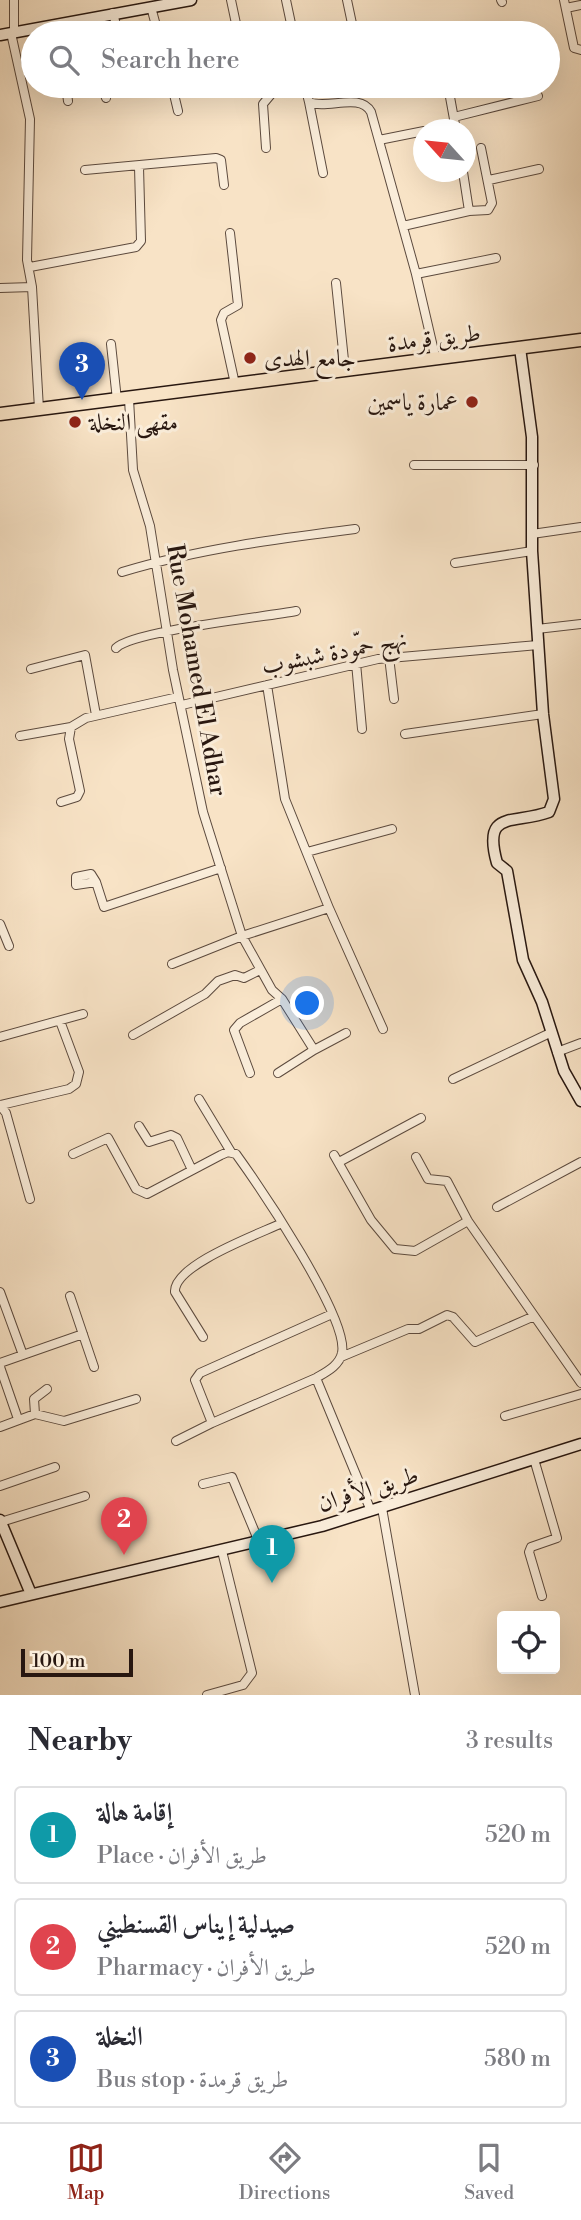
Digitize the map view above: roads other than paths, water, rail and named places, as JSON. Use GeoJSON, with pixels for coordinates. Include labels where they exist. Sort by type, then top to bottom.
{"type":"FeatureCollection","features":[{"type":"Feature","properties":{"kind":"main road","name":"طريق قرمدة"},"geometry":{"type":"LineString","coordinates":[[0,414],[581,340]]}},
{"type":"Feature","properties":{"kind":"street"},"geometry":{"type":"LineString","coordinates":[[14,0],[8,34],[21,84]]}},
{"type":"Feature","properties":{"kind":"street"},"geometry":{"type":"LineString","coordinates":[[84,21],[113,13],[191,0]]}},
{"type":"Feature","properties":{"kind":"street"},"geometry":{"type":"LineString","coordinates":[[230,0],[235,21]]}},
{"type":"Feature","properties":{"kind":"street"},"geometry":{"type":"LineString","coordinates":[[286,0],[290,21]]}},
{"type":"Feature","properties":{"kind":"street"},"geometry":{"type":"LineString","coordinates":[[346,0],[351,21]]}},
{"type":"Feature","properties":{"kind":"street"},"geometry":{"type":"LineString","coordinates":[[581,5],[565,4],[574,48],[581,50]]}},
{"type":"Feature","properties":{"kind":"street"},"geometry":{"type":"LineString","coordinates":[[151,6],[155,21]]}},
{"type":"Feature","properties":{"kind":"street"},"geometry":{"type":"LineString","coordinates":[[113,13],[115,21]]}},
{"type":"Feature","properties":{"kind":"street"},"geometry":{"type":"LineString","coordinates":[[25,98],[30,119],[27,249],[40,409]]}},
{"type":"Feature","properties":{"kind":"street"},"geometry":{"type":"LineString","coordinates":[[175,98],[178,111]]}},
{"type":"Feature","properties":{"kind":"street"},"geometry":{"type":"LineString","coordinates":[[266,148],[263,104],[268,98]]}},
{"type":"Feature","properties":{"kind":"street"},"geometry":{"type":"LineString","coordinates":[[308,98],[323,173]]}},
{"type":"Feature","properties":{"kind":"street"},"geometry":{"type":"LineString","coordinates":[[450,98],[454,117],[530,98]]}},
{"type":"Feature","properties":{"kind":"street"},"geometry":{"type":"LineString","coordinates":[[309,102],[320,107],[363,103],[371,111],[416,274],[436,360]]}},
{"type":"Feature","properties":{"kind":"street"},"geometry":{"type":"LineString","coordinates":[[379,140],[413,133]]}},
{"type":"Feature","properties":{"kind":"street"},"geometry":{"type":"LineString","coordinates":[[403,226],[469,211],[488,210],[492,203],[481,148]]}},
{"type":"Feature","properties":{"kind":"street"},"geometry":{"type":"LineString","coordinates":[[85,170],[216,158],[220,160],[224,185]]}},
{"type":"Feature","properties":{"kind":"street"},"geometry":{"type":"LineString","coordinates":[[30,267],[136,247],[141,240],[139,167]]}},
{"type":"Feature","properties":{"kind":"street"},"geometry":{"type":"LineString","coordinates":[[489,180],[539,169]]}},
{"type":"Feature","properties":{"kind":"street"},"geometry":{"type":"LineString","coordinates":[[465,182],[469,211]]}},
{"type":"Feature","properties":{"kind":"street"},"geometry":{"type":"LineString","coordinates":[[230,233],[238,302],[236,309],[224,313],[221,320],[234,384]]}},
{"type":"Feature","properties":{"kind":"street"},"geometry":{"type":"LineString","coordinates":[[416,274],[495,258]]}},
{"type":"Feature","properties":{"kind":"street"},"geometry":{"type":"LineString","coordinates":[[336,283],[345,370]]}},
{"type":"Feature","properties":{"kind":"street"},"geometry":{"type":"LineString","coordinates":[[0,288],[32,286]]}},
{"type":"Feature","properties":{"kind":"street","name":"Rue Mohamed El Adhar"},"geometry":{"type":"LineString","coordinates":[[111,344],[123,400],[133,470],[158,562],[166,631],[199,796],[242,936],[260,970],[282,999],[314,1051]]}},
{"type":"Feature","properties":{"kind":"street"},"geometry":{"type":"LineString","coordinates":[[520,348],[534,465],[532,551],[543,714],[554,793],[551,809],[545,813],[501,822],[494,827],[492,835],[497,863],[508,871],[523,960],[542,1002],[557,1052],[581,1101]]}},
{"type":"Feature","properties":{"kind":"street"},"geometry":{"type":"LineString","coordinates":[[414,465],[534,465]]}},
{"type":"Feature","properties":{"kind":"street"},"geometry":{"type":"LineString","coordinates":[[532,534],[581,527]]}},
{"type":"Feature","properties":{"kind":"street"},"geometry":{"type":"LineString","coordinates":[[122,572],[257,541],[355,529]]}},
{"type":"Feature","properties":{"kind":"street"},"geometry":{"type":"LineString","coordinates":[[455,563],[532,551]]}},
{"type":"Feature","properties":{"kind":"street"},"geometry":{"type":"LineString","coordinates":[[116,648],[122,642],[166,631],[296,611]]}},
{"type":"Feature","properties":{"kind":"street"},"geometry":{"type":"LineString","coordinates":[[537,629],[581,624]]}},
{"type":"Feature","properties":{"kind":"street","name":"نهج حمّودة شبشوب"},"geometry":{"type":"LineString","coordinates":[[20,736],[71,727],[96,715],[267,685],[389,657],[538,645]]}},
{"type":"Feature","properties":{"kind":"street"},"geometry":{"type":"LineString","coordinates":[[31,669],[85,655],[96,715]]}},
{"type":"Feature","properties":{"kind":"street"},"geometry":{"type":"LineString","coordinates":[[389,657],[394,699]]}},
{"type":"Feature","properties":{"kind":"street"},"geometry":{"type":"LineString","coordinates":[[356,663],[362,729]]}},
{"type":"Feature","properties":{"kind":"street"},"geometry":{"type":"LineString","coordinates":[[267,685],[285,799],[329,908],[383,1029]]}},
{"type":"Feature","properties":{"kind":"street"},"geometry":{"type":"LineString","coordinates":[[405,734],[543,714]]}},
{"type":"Feature","properties":{"kind":"street"},"geometry":{"type":"LineString","coordinates":[[61,802],[77,797],[80,791],[69,738],[71,727]]}},
{"type":"Feature","properties":{"kind":"street"},"geometry":{"type":"LineString","coordinates":[[307,852],[392,829]]}},
{"type":"Feature","properties":{"kind":"street"},"geometry":{"type":"LineString","coordinates":[[96,882],[104,907],[221,868]]}},
{"type":"Feature","properties":{"kind":"street"},"geometry":{"type":"LineString","coordinates":[[172,964],[242,936],[329,908]]}},
{"type":"Feature","properties":{"kind":"street"},"geometry":{"type":"LineString","coordinates":[[0,924],[9,946]]}},
{"type":"Feature","properties":{"kind":"street"},"geometry":{"type":"LineString","coordinates":[[133,1035],[205,994],[218,981],[235,975],[244,978],[260,970]]}},
{"type":"Feature","properties":{"kind":"street"},"geometry":{"type":"LineString","coordinates":[[250,1073],[234,1030],[240,1023],[282,999]]}},
{"type":"Feature","properties":{"kind":"street"},"geometry":{"type":"LineString","coordinates":[[0,1037],[83,1014]]}},
{"type":"Feature","properties":{"kind":"street"},"geometry":{"type":"LineString","coordinates":[[30,1199],[6,1113],[0,1105],[69,1089],[76,1084],[79,1072],[60,1021]]}},
{"type":"Feature","properties":{"kind":"street"},"geometry":{"type":"LineString","coordinates":[[278,1073],[346,1033]]}},
{"type":"Feature","properties":{"kind":"street"},"geometry":{"type":"LineString","coordinates":[[453,1079],[550,1033]]}},
{"type":"Feature","properties":{"kind":"street"},"geometry":{"type":"LineString","coordinates":[[557,1052],[581,1043]]}},
{"type":"Feature","properties":{"kind":"street"},"geometry":{"type":"LineString","coordinates":[[176,1441],[316,1378],[334,1367],[341,1357],[343,1344],[332,1314],[282,1223],[244,1164],[231,1152],[200,1099]]}},
{"type":"Feature","properties":{"kind":"street"},"geometry":{"type":"LineString","coordinates":[[421,1118],[336,1159],[372,1220],[394,1249],[415,1251],[468,1221]]}},
{"type":"Feature","properties":{"kind":"street"},"geometry":{"type":"LineString","coordinates":[[139,1126],[149,1142],[171,1135],[177,1138],[192,1170]]}},
{"type":"Feature","properties":{"kind":"street"},"geometry":{"type":"LineString","coordinates":[[74,1154],[108,1138],[135,1189],[143,1193],[231,1152]]}},
{"type":"Feature","properties":{"kind":"street"},"geometry":{"type":"LineString","coordinates":[[416,1157],[428,1179],[447,1181],[468,1221],[532,1317],[581,1383]]}},
{"type":"Feature","properties":{"kind":"street"},"geometry":{"type":"LineString","coordinates":[[497,1207],[581,1162]]}},
{"type":"Feature","properties":{"kind":"street"},"geometry":{"type":"LineString","coordinates":[[203,1337],[175,1292],[174,1284],[179,1277],[209,1257],[282,1223]]}},
{"type":"Feature","properties":{"kind":"street"},"geometry":{"type":"LineString","coordinates":[[0,1292],[23,1355]]}},
{"type":"Feature","properties":{"kind":"street"},"geometry":{"type":"LineString","coordinates":[[70,1296],[94,1367]]}},
{"type":"Feature","properties":{"kind":"street"},"geometry":{"type":"LineString","coordinates":[[212,1423],[196,1377],[332,1314]]}},
{"type":"Feature","properties":{"kind":"street"},"geometry":{"type":"LineString","coordinates":[[341,1357],[408,1329],[419,1329],[447,1315],[453,1317],[475,1342],[532,1317]]}},
{"type":"Feature","properties":{"kind":"street"},"geometry":{"type":"LineString","coordinates":[[19,1419],[0,1365],[83,1334]]}},
{"type":"Feature","properties":{"kind":"street"},"geometry":{"type":"LineString","coordinates":[[316,1378],[376,1509],[415,1695]]}},
{"type":"Feature","properties":{"kind":"street"},"geometry":{"type":"LineString","coordinates":[[35,1414],[34,1399],[47,1389]]}},
{"type":"Feature","properties":{"kind":"street"},"geometry":{"type":"LineString","coordinates":[[505,1416],[581,1394]]}},
{"type":"Feature","properties":{"kind":"street"},"geometry":{"type":"LineString","coordinates":[[0,1427],[35,1414],[64,1421],[136,1399]]}},
{"type":"Feature","properties":{"kind":"street","name":"طريق الأفران"},"geometry":{"type":"LineString","coordinates":[[0,1602],[259,1542],[376,1509],[581,1444]]}},
{"type":"Feature","properties":{"kind":"street"},"geometry":{"type":"LineString","coordinates":[[534,1459],[557,1538],[531,1547],[529,1552],[542,1596]]}},
{"type":"Feature","properties":{"kind":"street"},"geometry":{"type":"LineString","coordinates":[[0,1486],[55,1467]]}},
{"type":"Feature","properties":{"kind":"street"},"geometry":{"type":"LineString","coordinates":[[203,1484],[232,1477],[259,1542]]}},
{"type":"Feature","properties":{"kind":"street"},"geometry":{"type":"LineString","coordinates":[[31,1594],[1,1521],[85,1496]]}},
{"type":"Feature","properties":{"kind":"street"},"geometry":{"type":"LineString","coordinates":[[207,1695],[243,1685],[252,1673],[222,1551]]}},
{"type":"Feature","properties":{"kind":"place","name":"جامع الهدى"},"geometry":{"type":"Point","coordinates":[250,358]}},
{"type":"Feature","properties":{"kind":"place","name":"النخلة"},"geometry":{"type":"Point","coordinates":[82,400]}},
{"type":"Feature","properties":{"kind":"place","name":"عمارة ياسمين"},"geometry":{"type":"Point","coordinates":[472,402]}},
{"type":"Feature","properties":{"kind":"place","name":"مقهى النخلة"},"geometry":{"type":"Point","coordinates":[75,422]}},
{"type":"Feature","properties":{"kind":"place","name":"صيدلية إيناس القسنطيني"},"geometry":{"type":"Point","coordinates":[124,1555]}},
{"type":"Feature","properties":{"kind":"place","name":"إقامة هالة"},"geometry":{"type":"Point","coordinates":[272,1583]}}]}
